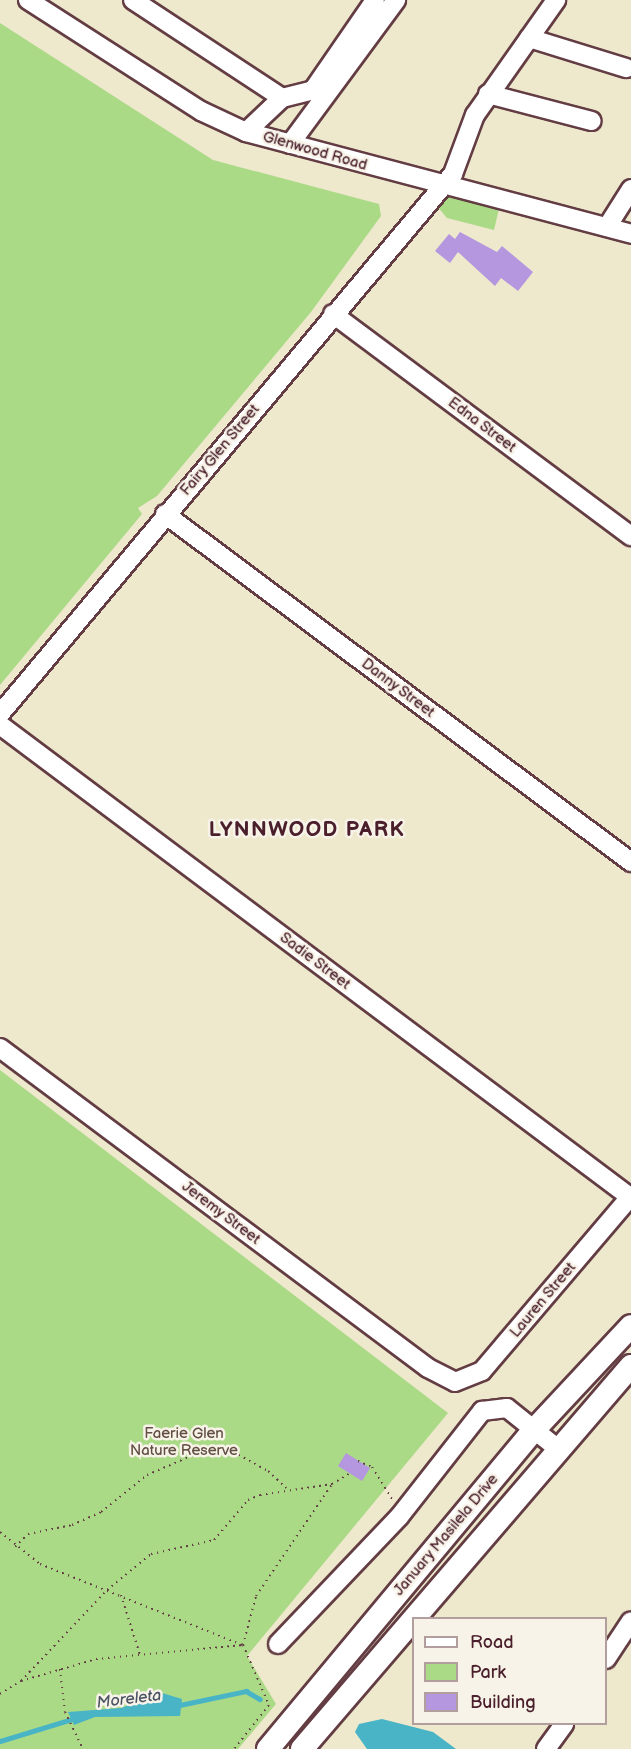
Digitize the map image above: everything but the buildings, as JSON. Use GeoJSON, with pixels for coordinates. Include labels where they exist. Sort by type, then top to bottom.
{"type":"FeatureCollection","features":[{"type":"Feature","properties":{"kind":"main road","name":"January Masilela Drive"},"geometry":{"type":"LineString","coordinates":[[268,1749],[534,1430],[631,1326]]}},
{"type":"Feature","properties":{"kind":"main road","name":"January Masilela Drive"},"geometry":{"type":"LineString","coordinates":[[414,1617],[631,1366]]}},
{"type":"Feature","properties":{"kind":"main road","name":"January Masilela Drive"},"geometry":{"type":"LineString","coordinates":[[302,1749],[412,1620]]}},
{"type":"Feature","properties":{"kind":"street"},"geometry":{"type":"LineString","coordinates":[[133,0],[282,98]]}},
{"type":"Feature","properties":{"kind":"street"},"geometry":{"type":"LineString","coordinates":[[246,132],[282,98],[313,90],[375,0]]}},
{"type":"Feature","properties":{"kind":"street"},"geometry":{"type":"LineString","coordinates":[[290,144],[396,0]]}},
{"type":"Feature","properties":{"kind":"street","name":"Fairy Glen Street"},"geometry":{"type":"LineString","coordinates":[[0,714],[459,163],[462,140],[488,94],[556,0]]}},
{"type":"Feature","properties":{"kind":"street","name":"Glenwood Road"},"geometry":{"type":"LineString","coordinates":[[31,1],[201,111],[246,132],[439,186],[631,234]]}},
{"type":"Feature","properties":{"kind":"street"},"geometry":{"type":"LineString","coordinates":[[529,38],[626,68]]}},
{"type":"Feature","properties":{"kind":"street"},"geometry":{"type":"LineString","coordinates":[[488,94],[592,121]]}},
{"type":"Feature","properties":{"kind":"street"},"geometry":{"type":"LineString","coordinates":[[607,227],[631,189]]}},
{"type":"Feature","properties":{"kind":"street","name":"Edna Street"},"geometry":{"type":"LineString","coordinates":[[333,314],[631,536]]}},
{"type":"Feature","properties":{"kind":"street","name":"Danny Street"},"geometry":{"type":"LineString","coordinates":[[165,514],[631,862]]}},
{"type":"Feature","properties":{"kind":"street","name":"Sadie Street"},"geometry":{"type":"LineString","coordinates":[[0,725],[631,1196]]}},
{"type":"Feature","properties":{"kind":"street","name":"Jeremy Street"},"geometry":{"type":"LineString","coordinates":[[0,1048],[443,1378]]}},
{"type":"Feature","properties":{"kind":"street","name":"Lauren Street"},"geometry":{"type":"LineString","coordinates":[[443,1378],[465,1382],[482,1371],[631,1196]]}},
{"type":"Feature","properties":{"kind":"street"},"geometry":{"type":"LineString","coordinates":[[278,1644],[399,1517],[482,1411],[507,1408],[557,1449]]}},
{"type":"Feature","properties":{"kind":"street"},"geometry":{"type":"LineString","coordinates":[[607,1657],[631,1621]]}},
{"type":"Feature","properties":{"kind":"street"},"geometry":{"type":"LineString","coordinates":[[546,1749],[563,1725]]}},
{"type":"Feature","properties":{"kind":"path"},"geometry":{"type":"LineString","coordinates":[[14,1547],[28,1534],[72,1525],[101,1512],[147,1475],[212,1447],[228,1449],[268,1471],[286,1488]]}},
{"type":"Feature","properties":{"kind":"path"},"geometry":{"type":"LineString","coordinates":[[358,1461],[380,1477],[399,1517]]}},
{"type":"Feature","properties":{"kind":"path"},"geometry":{"type":"LineString","coordinates":[[234,1749],[269,1705],[243,1645],[256,1596],[332,1484],[350,1473]]}},
{"type":"Feature","properties":{"kind":"path"},"geometry":{"type":"LineString","coordinates":[[0,1694],[21,1680],[107,1590],[151,1554],[214,1540],[248,1500],[286,1488],[332,1484]]}},
{"type":"Feature","properties":{"kind":"path"},"geometry":{"type":"LineString","coordinates":[[0,1532],[14,1547],[40,1564],[243,1645]]}},
{"type":"Feature","properties":{"kind":"path"},"geometry":{"type":"LineString","coordinates":[[121,1595],[141,1658]]}},
{"type":"Feature","properties":{"kind":"path"},"geometry":{"type":"LineString","coordinates":[[21,1680],[96,1659],[141,1658],[243,1645]]}},
{"type":"Feature","properties":{"kind":"path"},"geometry":{"type":"LineString","coordinates":[[60,1668],[65,1712],[83,1749]]}},
{"type":"Feature","properties":{"kind":"green space"},"geometry":{"type":"Polygon","coordinates":[[[0,23],[213,160],[379,204],[381,216],[311,312],[157,496],[138,508],[142,514],[0,685],[0,23]]]}},
{"type":"Feature","properties":{"kind":"green space"},"geometry":{"type":"Polygon","coordinates":[[[452,187],[501,200],[494,230],[447,218],[436,205],[452,187]]]}},
{"type":"Feature","properties":{"kind":"green space","name":"Faerie Glen Nature Reserve"},"geometry":{"type":"Polygon","coordinates":[[[0,1070],[448,1413],[247,1656],[276,1704],[238,1749],[0,1749],[0,1070]]]}},
{"type":"Feature","properties":{"kind":"water"},"geometry":{"type":"Polygon","coordinates":[[[162,1693],[182,1699],[180,1716],[95,1717],[74,1725],[68,1712],[121,1708],[162,1693]]]}},
{"type":"Feature","properties":{"kind":"water"},"geometry":{"type":"Polygon","coordinates":[[[382,1719],[433,1732],[456,1749],[367,1749],[355,1732],[359,1724],[382,1719]]]}},
{"type":"Feature","properties":{"kind":"waterway","name":"Moreleta"},"geometry":{"type":"LineString","coordinates":[[175,1706],[246,1691],[260,1699]]}},
{"type":"Feature","properties":{"kind":"waterway","name":"Moreleta"},"geometry":{"type":"LineString","coordinates":[[0,1741],[75,1718]]}},
{"type":"Feature","properties":{"kind":"district","name":"LYNNWOOD PARK"},"geometry":{"type":"Point","coordinates":[307,830]}}]}
